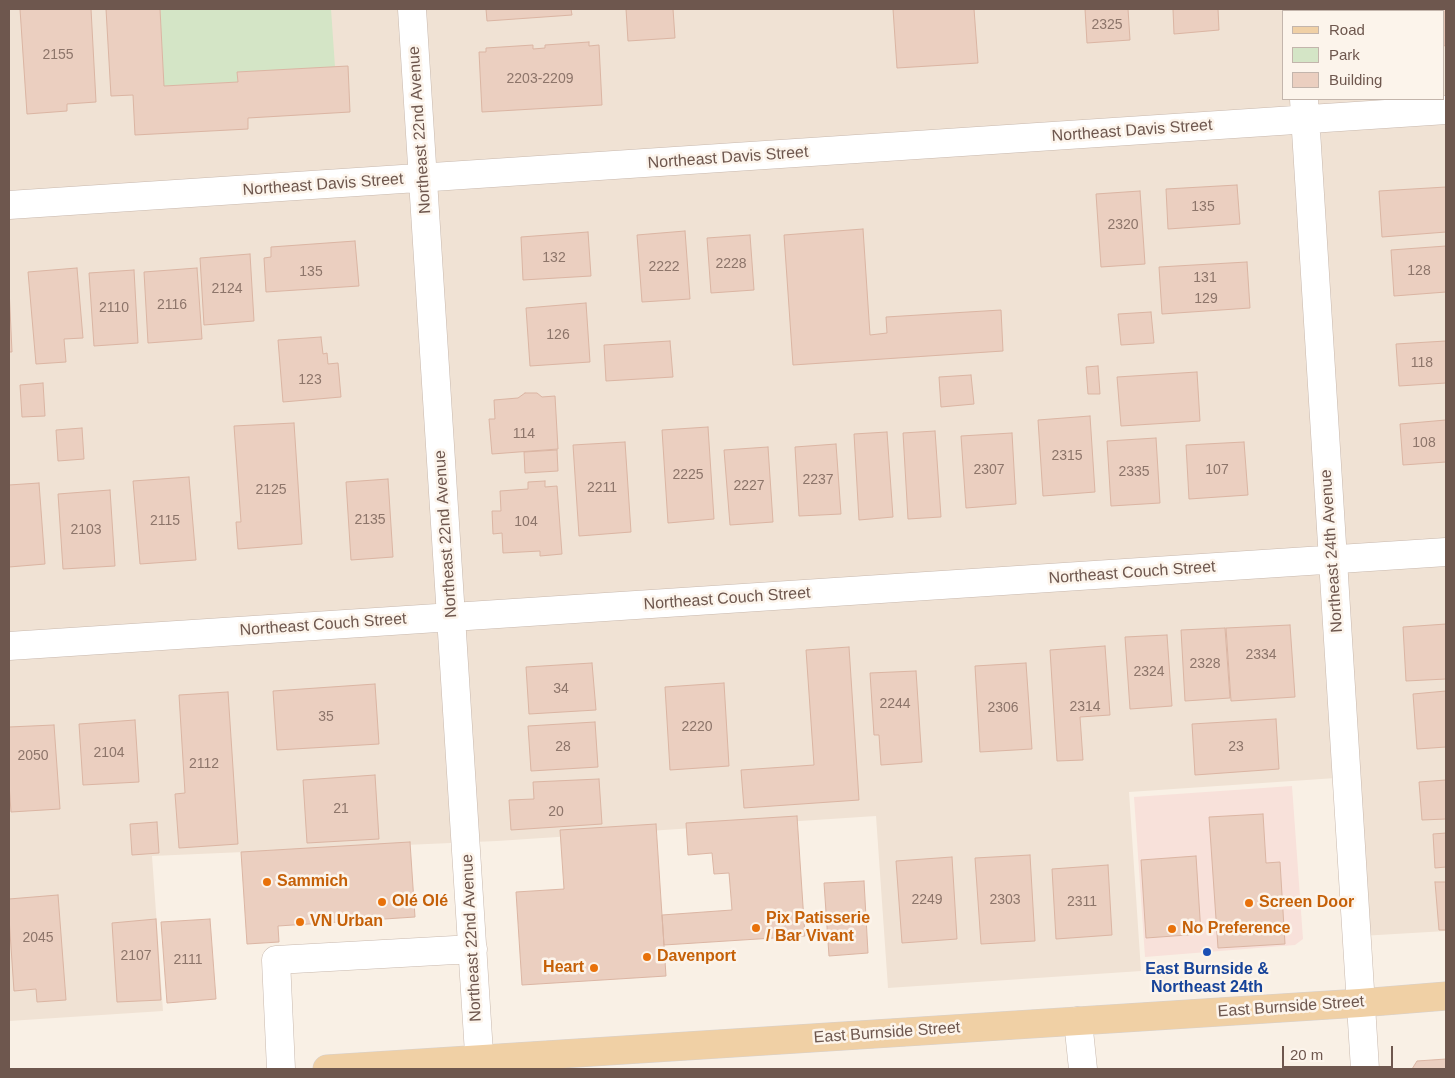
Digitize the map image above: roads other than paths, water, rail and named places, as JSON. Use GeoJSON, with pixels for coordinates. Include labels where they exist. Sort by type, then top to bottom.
{"type":"FeatureCollection","features":[{"type":"Feature","properties":{"kind":"main road","name":"East Burnside Street"},"geometry":{"type":"LineString","coordinates":[[327,1069],[479,1064],[1446,996]]}},
{"type":"Feature","properties":{"kind":"street","name":"Northeast 22nd Avenue"},"geometry":{"type":"LineString","coordinates":[[412,9],[479,1064]]}},
{"type":"Feature","properties":{"kind":"street","name":"Northeast Davis Street"},"geometry":{"type":"LineString","coordinates":[[9,205],[423,178],[1305,109],[1446,110]]}},
{"type":"Feature","properties":{"kind":"street","name":"Northeast 24th Avenue"},"geometry":{"type":"LineString","coordinates":[[1305,109],[1365,1069]]}},
{"type":"Feature","properties":{"kind":"street","name":"Northeast Couch Street"},"geometry":{"type":"LineString","coordinates":[[9,646],[1446,552]]}},
{"type":"Feature","properties":{"kind":"street"},"geometry":{"type":"LineString","coordinates":[[282,1069],[276,960],[473,949]]}},
{"type":"Feature","properties":{"kind":"street"},"geometry":{"type":"LineString","coordinates":[[1078,1021],[1083,1069]]}},
{"type":"Feature","properties":{"kind":"place","name":"Sammich"},"geometry":{"type":"Point","coordinates":[267,882]}},
{"type":"Feature","properties":{"kind":"place","name":"Olé Olé"},"geometry":{"type":"Point","coordinates":[382,902]}},
{"type":"Feature","properties":{"kind":"place","name":"Screen Door"},"geometry":{"type":"Point","coordinates":[1249,903]}},
{"type":"Feature","properties":{"kind":"place","name":"VN Urban"},"geometry":{"type":"Point","coordinates":[300,922]}},
{"type":"Feature","properties":{"kind":"place","name":"Pix Patisserie / Bar Vivant"},"geometry":{"type":"Point","coordinates":[756,928]}},
{"type":"Feature","properties":{"kind":"place","name":"No Preference"},"geometry":{"type":"Point","coordinates":[1172,929]}},
{"type":"Feature","properties":{"kind":"place","name":"East Burnside & Northeast 24th"},"geometry":{"type":"Point","coordinates":[1207,952]}},
{"type":"Feature","properties":{"kind":"place","name":"Davenport"},"geometry":{"type":"Point","coordinates":[647,957]}},
{"type":"Feature","properties":{"kind":"place","name":"Heart"},"geometry":{"type":"Point","coordinates":[594,968]}}]}
